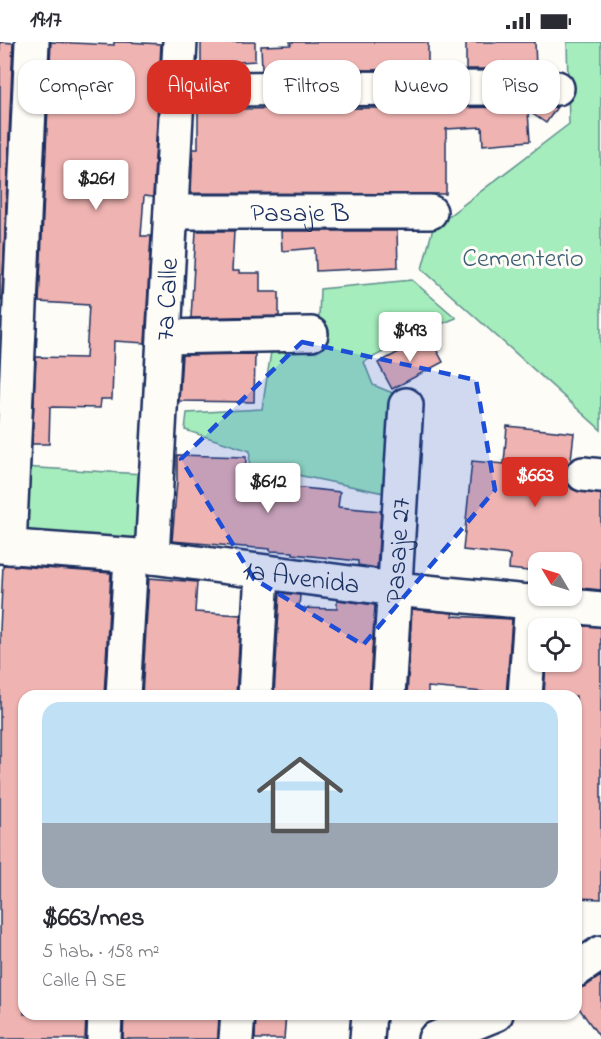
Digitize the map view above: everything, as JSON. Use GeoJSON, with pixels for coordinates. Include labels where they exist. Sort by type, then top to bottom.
{"type":"FeatureCollection","features":[{"type":"Feature","properties":{"kind":"street"},"geometry":{"type":"LineString","coordinates":[[5,546],[32,42]]}},
{"type":"Feature","properties":{"kind":"street","name":"7a Calle"},"geometry":{"type":"LineString","coordinates":[[179,60],[180,42]]}},
{"type":"Feature","properties":{"kind":"street"},"geometry":{"type":"LineString","coordinates":[[251,89],[482,88]]}},
{"type":"Feature","properties":{"kind":"street","name":"7a Calle"},"geometry":{"type":"LineString","coordinates":[[124,690],[165,337],[176,114]]}},
{"type":"Feature","properties":{"kind":"street","name":"Pasaje B"},"geometry":{"type":"LineString","coordinates":[[171,212],[430,212]]}},
{"type":"Feature","properties":{"kind":"street"},"geometry":{"type":"LineString","coordinates":[[165,337],[311,334]]}},
{"type":"Feature","properties":{"kind":"street","name":"Pasaje 27"},"geometry":{"type":"LineString","coordinates":[[388,690],[406,405]]}},
{"type":"Feature","properties":{"kind":"street","name":"1a Avenida"},"geometry":{"type":"LineString","coordinates":[[5,546],[141,557],[395,589],[528,601]]}},
{"type":"Feature","properties":{"kind":"street"},"geometry":{"type":"LineString","coordinates":[[255,690],[262,572]]}},
{"type":"Feature","properties":{"kind":"street"},"geometry":{"type":"LineString","coordinates":[[525,690],[532,606]]}},
{"type":"Feature","properties":{"kind":"street","name":"1a Avenida"},"geometry":{"type":"LineString","coordinates":[[575,606],[601,609]]}},
{"type":"Feature","properties":{"kind":"street"},"geometry":{"type":"LineString","coordinates":[[582,966],[601,953]]}},
{"type":"Feature","properties":{"kind":"street"},"geometry":{"type":"LineString","coordinates":[[104,1039],[105,1020]]}},
{"type":"Feature","properties":{"kind":"street"},"geometry":{"type":"LineString","coordinates":[[236,1039],[238,1020]]}},
{"type":"Feature","properties":{"kind":"street"},"geometry":{"type":"LineString","coordinates":[[367,1039],[369,1020]]}},
{"type":"Feature","properties":{"kind":"street"},"geometry":{"type":"LineString","coordinates":[[435,1039],[481,1020]]}},
{"type":"Feature","properties":{"kind":"highlighted area"},"geometry":{"type":"Polygon","coordinates":[[[302,342],[476,380],[495,490],[363,645],[254,579],[181,459],[302,342]]]}},
{"type":"Feature","properties":{"kind":"green space","name":"Cementerio"},"geometry":{"type":"Polygon","coordinates":[[[567,42],[601,42],[601,430],[422,269],[433,228],[569,124],[567,42]]]}},
{"type":"Feature","properties":{"kind":"green space"},"geometry":{"type":"Polygon","coordinates":[[[412,280],[456,318],[417,334],[364,362],[373,385],[405,398],[384,493],[249,465],[250,451],[185,430],[187,413],[262,409],[271,352],[318,348],[320,289],[412,280]]]}},
{"type":"Feature","properties":{"kind":"green space"},"geometry":{"type":"Polygon","coordinates":[[[21,467],[143,474],[139,540],[17,533],[21,467]]]}},
{"type":"Feature","properties":{"kind":"building"},"geometry":{"type":"Polygon","coordinates":[[[0,42],[13,43],[2,300],[0,299],[0,42]]]}},
{"type":"Feature","properties":{"kind":"building"},"geometry":{"type":"Polygon","coordinates":[[[51,42],[114,45],[114,42],[161,44],[160,60],[147,60],[147,114],[157,114],[153,197],[144,196],[141,236],[151,236],[145,343],[114,341],[112,399],[101,399],[100,408],[50,407],[49,444],[32,444],[36,357],[86,358],[89,305],[39,302],[48,114],[135,114],[135,60],[50,60],[51,42]]]}},
{"type":"Feature","properties":{"kind":"building"},"geometry":{"type":"Polygon","coordinates":[[[201,42],[255,42],[255,61],[201,60],[201,42]]]}},
{"type":"Feature","properties":{"kind":"building"},"geometry":{"type":"Polygon","coordinates":[[[290,42],[428,42],[428,60],[373,60],[373,70],[361,70],[361,60],[263,60],[262,70],[261,46],[291,45],[290,42]]]}},
{"type":"Feature","properties":{"kind":"building"},"geometry":{"type":"Polygon","coordinates":[[[466,42],[535,42],[536,60],[482,60],[482,69],[470,69],[470,60],[466,60],[466,42]]]}},
{"type":"Feature","properties":{"kind":"building"},"geometry":{"type":"Polygon","coordinates":[[[470,107],[482,107],[482,114],[528,114],[530,141],[483,145],[482,127],[446,129],[446,194],[191,193],[193,149],[198,149],[198,114],[251,114],[251,109],[263,109],[263,114],[361,114],[361,108],[373,108],[373,114],[470,114],[470,107]]]}},
{"type":"Feature","properties":{"kind":"building"},"geometry":{"type":"Polygon","coordinates":[[[532,114],[552,114],[546,123],[532,114]]]}},
{"type":"Feature","properties":{"kind":"building"},"geometry":{"type":"Polygon","coordinates":[[[196,231],[234,231],[232,271],[260,273],[260,292],[279,292],[279,316],[191,318],[196,231]]]}},
{"type":"Feature","properties":{"kind":"building"},"geometry":{"type":"Polygon","coordinates":[[[281,231],[397,231],[398,267],[316,271],[315,248],[282,251],[281,231]]]}},
{"type":"Feature","properties":{"kind":"building"},"geometry":{"type":"Polygon","coordinates":[[[429,336],[443,362],[392,389],[378,363],[429,336]]]}},
{"type":"Feature","properties":{"kind":"building"},"geometry":{"type":"Polygon","coordinates":[[[255,354],[254,402],[179,401],[182,355],[255,354]]]}},
{"type":"Feature","properties":{"kind":"building"},"geometry":{"type":"Polygon","coordinates":[[[507,426],[574,433],[571,460],[565,471],[566,482],[572,489],[580,492],[601,494],[601,590],[582,588],[582,552],[528,552],[528,571],[509,569],[510,555],[463,550],[472,461],[504,464],[507,426]]]}},
{"type":"Feature","properties":{"kind":"building"},"geometry":{"type":"Polygon","coordinates":[[[177,455],[246,457],[245,478],[275,479],[275,485],[340,492],[338,507],[381,511],[377,568],[358,565],[358,561],[293,554],[293,552],[172,541],[177,455]]]}},
{"type":"Feature","properties":{"kind":"building"},"geometry":{"type":"Polygon","coordinates":[[[3,565],[111,573],[104,690],[18,690],[18,1020],[86,1020],[85,1039],[0,1039],[0,630],[3,565]]]}},
{"type":"Feature","properties":{"kind":"building"},"geometry":{"type":"Polygon","coordinates":[[[149,578],[197,582],[195,612],[241,615],[236,690],[142,690],[149,578]]]}},
{"type":"Feature","properties":{"kind":"building"},"geometry":{"type":"Polygon","coordinates":[[[280,593],[300,595],[299,608],[337,609],[337,600],[375,605],[369,690],[274,690],[280,593]]]}},
{"type":"Feature","properties":{"kind":"building"},"geometry":{"type":"Polygon","coordinates":[[[412,609],[453,613],[452,616],[512,619],[506,690],[428,687],[428,690],[407,690],[412,609]]]}},
{"type":"Feature","properties":{"kind":"building"},"geometry":{"type":"Polygon","coordinates":[[[582,626],[601,627],[601,899],[582,898],[582,690],[544,690],[545,672],[582,672],[582,626]]]}},
{"type":"Feature","properties":{"kind":"building"},"geometry":{"type":"Polygon","coordinates":[[[601,976],[601,1039],[582,1012],[582,987],[601,976]]]}},
{"type":"Feature","properties":{"kind":"building"},"geometry":{"type":"Polygon","coordinates":[[[124,1020],[219,1020],[218,1039],[123,1039],[124,1020]]]}},
{"type":"Feature","properties":{"kind":"building"},"geometry":{"type":"Polygon","coordinates":[[[256,1020],[286,1020],[284,1039],[255,1039],[256,1020]]]}}]}
